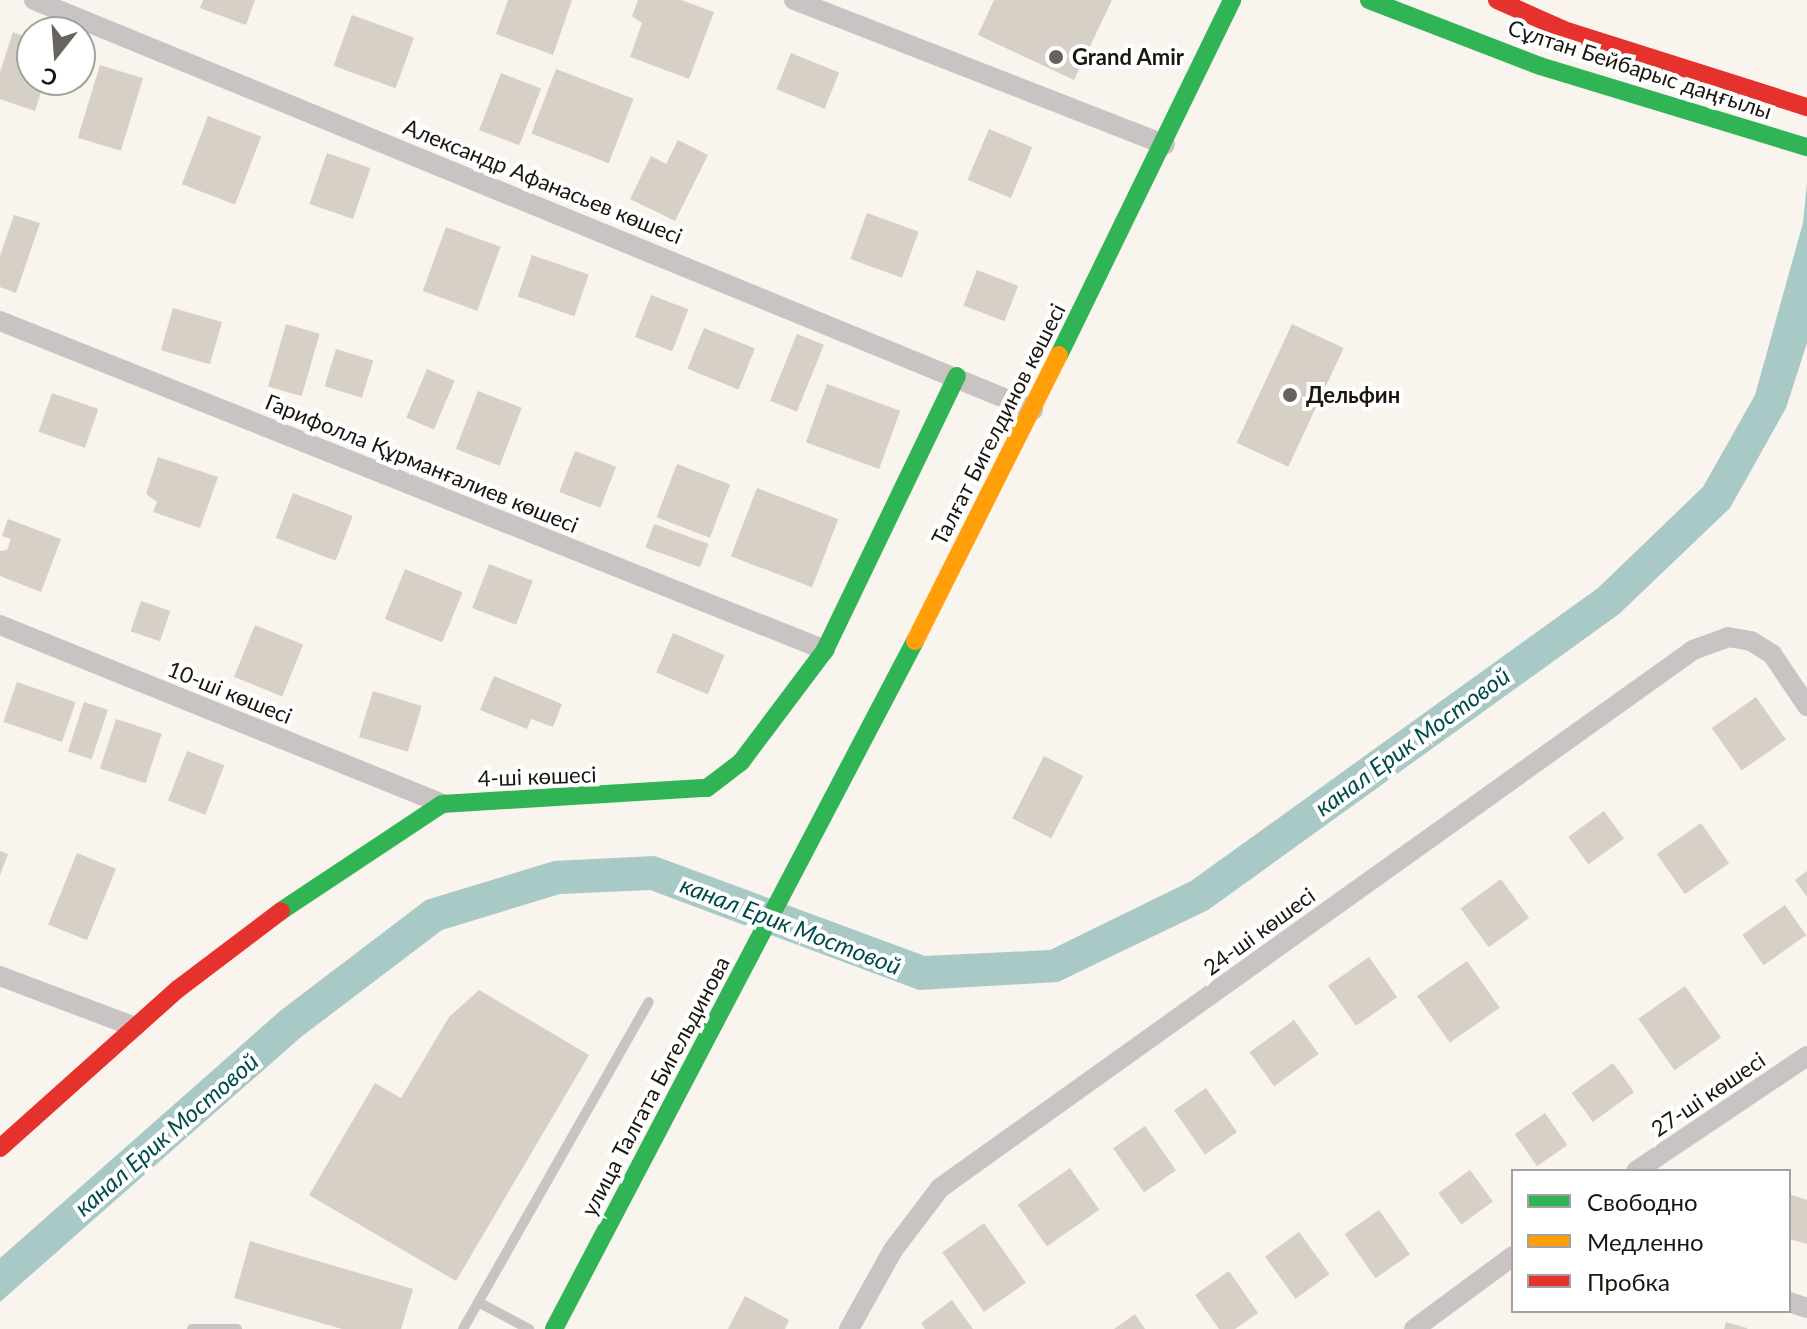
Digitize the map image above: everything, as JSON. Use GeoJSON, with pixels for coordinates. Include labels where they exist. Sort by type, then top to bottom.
{"type":"FeatureCollection","features":[{"type":"Feature","properties":{"kind":"main road","name":"Талғат Бигелдинов көшесі"},"geometry":{"type":"LineString","coordinates":[[798,865],[1033,410],[1165,145],[1228,5],[1241,0]]}},
{"type":"Feature","properties":{"kind":"main road","name":"Сұлтан Бейбарыс даңғылы"},"geometry":{"type":"LineString","coordinates":[[1369,0],[1540,66],[1807,147]]}},
{"type":"Feature","properties":{"kind":"main road","name":"Сұлтан Бейбарыс даңғылы"},"geometry":{"type":"LineString","coordinates":[[1497,0],[1564,30],[1807,107]]}},
{"type":"Feature","properties":{"kind":"main road","name":"4-ші көшесі"},"geometry":{"type":"LineString","coordinates":[[442,804],[707,788],[741,762],[825,650],[957,376]]}},
{"type":"Feature","properties":{"kind":"main road"},"geometry":{"type":"LineString","coordinates":[[0,1148],[135,1027],[255,928],[442,804]]}},
{"type":"Feature","properties":{"kind":"main road","name":"улица Талгата Бигельдинова"},"geometry":{"type":"LineString","coordinates":[[554,1329],[798,865]]}},
{"type":"Feature","properties":{"kind":"street","name":"Александр Афанасьев көшесі"},"geometry":{"type":"LineString","coordinates":[[34,0],[957,376],[1033,410]]}},
{"type":"Feature","properties":{"kind":"street"},"geometry":{"type":"LineString","coordinates":[[794,0],[1165,145]]}},
{"type":"Feature","properties":{"kind":"street","name":"Гарифолла Құрманғалиев көшесі"},"geometry":{"type":"LineString","coordinates":[[0,321],[825,650]]}},
{"type":"Feature","properties":{"kind":"street","name":"10-ші көшесі"},"geometry":{"type":"LineString","coordinates":[[0,625],[442,804]]}},
{"type":"Feature","properties":{"kind":"street","name":"24-ші көшесі"},"geometry":{"type":"LineString","coordinates":[[849,1329],[893,1250],[940,1188],[1693,650],[1728,637],[1751,641],[1772,654],[1807,706]]}},
{"type":"Feature","properties":{"kind":"street"},"geometry":{"type":"LineString","coordinates":[[0,976],[135,1027]]}},
{"type":"Feature","properties":{"kind":"street","name":"27-ші көшесі"},"geometry":{"type":"LineString","coordinates":[[1639,1169],[1807,1056]]}},
{"type":"Feature","properties":{"kind":"street"},"geometry":{"type":"LineString","coordinates":[[1414,1329],[1511,1257]]}},
{"type":"Feature","properties":{"kind":"lane"},"geometry":{"type":"LineString","coordinates":[[463,1329],[649,1002]]}},
{"type":"Feature","properties":{"kind":"lane"},"geometry":{"type":"LineString","coordinates":[[478,1302],[529,1329]]}},
{"type":"Feature","properties":{"kind":"lane"},"geometry":{"type":"LineString","coordinates":[[192,1329],[237,1329]]}},
{"type":"Feature","properties":{"kind":"water","name":"канал Ерик Мостовой"},"geometry":{"type":"Polygon","coordinates":[[[1807,183],[1807,343],[1786,408],[1730,508],[1619,614],[1208,910],[1058,982],[919,990],[650,890],[560,894],[442,930],[301,1037],[0,1302],[0,1258],[280,1011],[426,900],[554,861],[655,856],[925,956],[1050,950],[1191,881],[1598,588],[1703,487],[1755,395],[1803,223],[1807,183]]]}},
{"type":"Feature","properties":{"kind":"building"},"geometry":{"type":"Polygon","coordinates":[[[203,0],[255,0],[246,25],[200,8],[203,0]]]}},
{"type":"Feature","properties":{"kind":"building"},"geometry":{"type":"Polygon","coordinates":[[[508,0],[572,0],[553,55],[496,34],[508,0]]]}},
{"type":"Feature","properties":{"kind":"building"},"geometry":{"type":"Polygon","coordinates":[[[638,0],[681,0],[714,12],[689,79],[630,57],[642,23],[632,16],[638,0]]]}},
{"type":"Feature","properties":{"kind":"building","name":"Grand Amir"},"geometry":{"type":"Polygon","coordinates":[[[994,0],[1112,0],[1074,80],[978,35],[994,0]]]}},
{"type":"Feature","properties":{"kind":"building"},"geometry":{"type":"Polygon","coordinates":[[[352,15],[414,38],[396,88],[334,66],[352,15]]]}},
{"type":"Feature","properties":{"kind":"building"},"geometry":{"type":"Polygon","coordinates":[[[13,32],[16,33],[16,96],[40,96],[35,111],[0,99],[0,72],[13,32]]]}},
{"type":"Feature","properties":{"kind":"building"},"geometry":{"type":"Polygon","coordinates":[[[791,53],[839,72],[825,109],[776,89],[791,53]]]}},
{"type":"Feature","properties":{"kind":"building"},"geometry":{"type":"Polygon","coordinates":[[[100,65],[143,78],[121,151],[78,138],[91,96],[96,96],[100,65]]]}},
{"type":"Feature","properties":{"kind":"building"},"geometry":{"type":"Polygon","coordinates":[[[556,69],[633,99],[609,163],[531,133],[556,69]]]}},
{"type":"Feature","properties":{"kind":"building"},"geometry":{"type":"Polygon","coordinates":[[[501,73],[541,88],[519,145],[479,130],[501,73]]]}},
{"type":"Feature","properties":{"kind":"building"},"geometry":{"type":"Polygon","coordinates":[[[208,116],[261,136],[235,205],[182,184],[208,116]]]}},
{"type":"Feature","properties":{"kind":"building"},"geometry":{"type":"Polygon","coordinates":[[[989,129],[1032,147],[1011,198],[968,180],[989,129]]]}},
{"type":"Feature","properties":{"kind":"building"},"geometry":{"type":"Polygon","coordinates":[[[678,140],[708,155],[675,221],[630,199],[651,156],[666,164],[678,140]]]}},
{"type":"Feature","properties":{"kind":"building"},"geometry":{"type":"Polygon","coordinates":[[[327,153],[370,168],[353,219],[309,204],[327,153]]]}},
{"type":"Feature","properties":{"kind":"building"},"geometry":{"type":"Polygon","coordinates":[[[867,213],[919,232],[902,278],[850,259],[867,213]]]}},
{"type":"Feature","properties":{"kind":"building"},"geometry":{"type":"Polygon","coordinates":[[[14,215],[40,223],[16,293],[0,287],[0,256],[14,215]]]}},
{"type":"Feature","properties":{"kind":"building"},"geometry":{"type":"Polygon","coordinates":[[[446,227],[501,247],[477,311],[423,291],[446,227]]]}},
{"type":"Feature","properties":{"kind":"building"},"geometry":{"type":"Polygon","coordinates":[[[532,255],[589,275],[574,316],[518,297],[532,255]]]}},
{"type":"Feature","properties":{"kind":"building"},"geometry":{"type":"Polygon","coordinates":[[[977,270],[1018,286],[1004,321],[963,305],[977,270]]]}},
{"type":"Feature","properties":{"kind":"building"},"geometry":{"type":"Polygon","coordinates":[[[651,295],[688,309],[672,351],[635,337],[651,295]]]}},
{"type":"Feature","properties":{"kind":"building"},"geometry":{"type":"Polygon","coordinates":[[[173,308],[222,322],[210,364],[161,350],[173,308]]]}},
{"type":"Feature","properties":{"kind":"building"},"geometry":{"type":"Polygon","coordinates":[[[286,324],[320,334],[302,396],[268,386],[286,324]]]}},
{"type":"Feature","properties":{"kind":"building","name":"Дельфин"},"geometry":{"type":"Polygon","coordinates":[[[1292,324],[1344,348],[1288,467],[1237,443],[1292,324]]]}},
{"type":"Feature","properties":{"kind":"building"},"geometry":{"type":"Polygon","coordinates":[[[704,328],[755,349],[739,389],[688,369],[704,328]]]}},
{"type":"Feature","properties":{"kind":"building"},"geometry":{"type":"Polygon","coordinates":[[[797,334],[824,345],[797,412],[770,401],[797,334]]]}},
{"type":"Feature","properties":{"kind":"building"},"geometry":{"type":"Polygon","coordinates":[[[336,349],[373,360],[362,398],[325,386],[336,349]]]}},
{"type":"Feature","properties":{"kind":"building"},"geometry":{"type":"Polygon","coordinates":[[[427,369],[455,381],[434,430],[406,418],[427,369]]]}},
{"type":"Feature","properties":{"kind":"building"},"geometry":{"type":"Polygon","coordinates":[[[827,384],[900,411],[879,469],[806,442],[827,384]]]}},
{"type":"Feature","properties":{"kind":"building"},"geometry":{"type":"Polygon","coordinates":[[[478,391],[522,408],[500,466],[456,449],[478,391]]]}},
{"type":"Feature","properties":{"kind":"building"},"geometry":{"type":"Polygon","coordinates":[[[52,393],[98,409],[85,448],[39,432],[52,393]]]}},
{"type":"Feature","properties":{"kind":"building"},"geometry":{"type":"Polygon","coordinates":[[[575,451],[616,467],[600,508],[559,492],[575,451]]]}},
{"type":"Feature","properties":{"kind":"building"},"geometry":{"type":"Polygon","coordinates":[[[158,457],[218,477],[200,528],[153,512],[157,502],[146,494],[158,457]]]}},
{"type":"Feature","properties":{"kind":"building"},"geometry":{"type":"Polygon","coordinates":[[[677,464],[730,484],[710,538],[657,517],[677,464]]]}},
{"type":"Feature","properties":{"kind":"building"},"geometry":{"type":"Polygon","coordinates":[[[757,488],[838,519],[812,587],[731,556],[757,488]]]}},
{"type":"Feature","properties":{"kind":"building"},"geometry":{"type":"Polygon","coordinates":[[[293,493],[353,516],[336,561],[276,538],[293,493]]]}},
{"type":"Feature","properties":{"kind":"building"},"geometry":{"type":"Polygon","coordinates":[[[8,519],[61,539],[41,592],[0,576],[0,551],[7,550],[11,539],[2,536],[8,519]]]}},
{"type":"Feature","properties":{"kind":"building"},"geometry":{"type":"Polygon","coordinates":[[[654,524],[709,544],[700,567],[645,547],[654,524]]]}},
{"type":"Feature","properties":{"kind":"building"},"geometry":{"type":"Polygon","coordinates":[[[489,564],[533,581],[516,625],[472,608],[489,564]]]}},
{"type":"Feature","properties":{"kind":"building"},"geometry":{"type":"Polygon","coordinates":[[[405,569],[462,592],[442,642],[385,619],[405,569]]]}},
{"type":"Feature","properties":{"kind":"building"},"geometry":{"type":"Polygon","coordinates":[[[141,601],[170,611],[160,641],[131,631],[141,601]]]}},
{"type":"Feature","properties":{"kind":"building"},"geometry":{"type":"Polygon","coordinates":[[[255,625],[303,644],[282,696],[234,677],[255,625]]]}},
{"type":"Feature","properties":{"kind":"building"},"geometry":{"type":"Polygon","coordinates":[[[673,633],[725,655],[708,694],[656,673],[673,633]]]}},
{"type":"Feature","properties":{"kind":"building"},"geometry":{"type":"Polygon","coordinates":[[[494,676],[562,704],[553,727],[531,719],[527,729],[480,710],[494,676]]]}},
{"type":"Feature","properties":{"kind":"building"},"geometry":{"type":"Polygon","coordinates":[[[17,682],[76,702],[62,742],[3,722],[17,682]]]}},
{"type":"Feature","properties":{"kind":"building"},"geometry":{"type":"Polygon","coordinates":[[[373,691],[422,706],[408,752],[359,737],[373,691]]]}},
{"type":"Feature","properties":{"kind":"building"},"geometry":{"type":"Polygon","coordinates":[[[1756,697],[1786,740],[1742,771],[1712,728],[1756,697]]]}},
{"type":"Feature","properties":{"kind":"building"},"geometry":{"type":"Polygon","coordinates":[[[84,702],[108,710],[92,759],[68,751],[84,702]]]}},
{"type":"Feature","properties":{"kind":"building"},"geometry":{"type":"Polygon","coordinates":[[[116,719],[162,734],[146,783],[100,768],[116,719]]]}},
{"type":"Feature","properties":{"kind":"building"},"geometry":{"type":"Polygon","coordinates":[[[187,751],[224,765],[205,815],[168,800],[187,751]]]}},
{"type":"Feature","properties":{"kind":"building"},"geometry":{"type":"Polygon","coordinates":[[[1044,756],[1083,776],[1051,838],[1012,818],[1044,756]]]}},
{"type":"Feature","properties":{"kind":"building"},"geometry":{"type":"Polygon","coordinates":[[[1604,811],[1624,839],[1588,864],[1568,837],[1604,811]]]}},
{"type":"Feature","properties":{"kind":"building"},"geometry":{"type":"Polygon","coordinates":[[[1701,823],[1729,863],[1685,894],[1657,854],[1701,823]]]}},
{"type":"Feature","properties":{"kind":"building"},"geometry":{"type":"Polygon","coordinates":[[[0,851],[8,854],[0,875],[0,851]]]}},
{"type":"Feature","properties":{"kind":"building"},"geometry":{"type":"Polygon","coordinates":[[[77,853],[116,869],[87,940],[48,924],[77,853]]]}},
{"type":"Feature","properties":{"kind":"building"},"geometry":{"type":"Polygon","coordinates":[[[1807,871],[1807,897],[1795,880],[1807,871]]]}},
{"type":"Feature","properties":{"kind":"building"},"geometry":{"type":"Polygon","coordinates":[[[1501,879],[1529,918],[1489,947],[1461,908],[1501,879]]]}},
{"type":"Feature","properties":{"kind":"building"},"geometry":{"type":"Polygon","coordinates":[[[1785,905],[1806,935],[1764,965],[1742,935],[1785,905]]]}},
{"type":"Feature","properties":{"kind":"building"},"geometry":{"type":"Polygon","coordinates":[[[1369,957],[1397,997],[1356,1026],[1328,986],[1369,957]]]}},
{"type":"Feature","properties":{"kind":"building"},"geometry":{"type":"Polygon","coordinates":[[[1467,961],[1500,1008],[1450,1043],[1417,996],[1467,961]]]}},
{"type":"Feature","properties":{"kind":"building"},"geometry":{"type":"Polygon","coordinates":[[[1685,986],[1721,1038],[1674,1070],[1638,1019],[1685,986]]]}},
{"type":"Feature","properties":{"kind":"building"},"geometry":{"type":"Polygon","coordinates":[[[479,990],[589,1055],[456,1281],[309,1195],[375,1083],[401,1098],[449,1017],[479,990]]]}},
{"type":"Feature","properties":{"kind":"building"},"geometry":{"type":"Polygon","coordinates":[[[1294,1020],[1319,1054],[1274,1086],[1250,1052],[1294,1020]]]}},
{"type":"Feature","properties":{"kind":"building"},"geometry":{"type":"Polygon","coordinates":[[[1613,1063],[1634,1092],[1593,1122],[1572,1093],[1613,1063]]]}},
{"type":"Feature","properties":{"kind":"building"},"geometry":{"type":"Polygon","coordinates":[[[1206,1088],[1237,1132],[1205,1155],[1174,1110],[1206,1088]]]}},
{"type":"Feature","properties":{"kind":"building"},"geometry":{"type":"Polygon","coordinates":[[[1545,1113],[1567,1145],[1537,1166],[1515,1134],[1545,1113]]]}},
{"type":"Feature","properties":{"kind":"building"},"geometry":{"type":"Polygon","coordinates":[[[1145,1126],[1176,1170],[1144,1193],[1113,1148],[1145,1126]]]}},
{"type":"Feature","properties":{"kind":"building"},"geometry":{"type":"Polygon","coordinates":[[[1070,1168],[1099,1210],[1047,1246],[1018,1205],[1070,1168]]]}},
{"type":"Feature","properties":{"kind":"building"},"geometry":{"type":"Polygon","coordinates":[[[1470,1170],[1493,1202],[1461,1224],[1438,1193],[1470,1170]]]}},
{"type":"Feature","properties":{"kind":"building"},"geometry":{"type":"Polygon","coordinates":[[[1791,1195],[1807,1200],[1807,1244],[1791,1240],[1791,1195]]]}},
{"type":"Feature","properties":{"kind":"building"},"geometry":{"type":"Polygon","coordinates":[[[1379,1210],[1410,1254],[1376,1278],[1345,1234],[1379,1210]]]}},
{"type":"Feature","properties":{"kind":"building"},"geometry":{"type":"Polygon","coordinates":[[[984,1223],[1026,1283],[984,1312],[942,1252],[984,1223]]]}},
{"type":"Feature","properties":{"kind":"building"},"geometry":{"type":"Polygon","coordinates":[[[1299,1232],[1330,1274],[1296,1299],[1265,1257],[1299,1232]]]}},
{"type":"Feature","properties":{"kind":"building"},"geometry":{"type":"Polygon","coordinates":[[[250,1241],[413,1289],[401,1329],[342,1329],[234,1298],[250,1241]]]}},
{"type":"Feature","properties":{"kind":"building"},"geometry":{"type":"Polygon","coordinates":[[[1229,1271],[1258,1313],[1235,1329],[1219,1329],[1195,1295],[1229,1271]]]}},
{"type":"Feature","properties":{"kind":"building"},"geometry":{"type":"Polygon","coordinates":[[[745,1296],[789,1320],[785,1329],[728,1329],[745,1296]]]}},
{"type":"Feature","properties":{"kind":"building"},"geometry":{"type":"Polygon","coordinates":[[[952,1300],[973,1329],[925,1329],[921,1323],[952,1300]]]}},
{"type":"Feature","properties":{"kind":"building"},"geometry":{"type":"Polygon","coordinates":[[[1135,1314],[1145,1329],[1114,1329],[1135,1314]]]}},
{"type":"Feature","properties":{"kind":"building"},"geometry":{"type":"Polygon","coordinates":[[[1726,1322],[1747,1328],[1747,1329],[1724,1329],[1726,1322]]]}},
{"type":"Feature","properties":{"kind":"traffic: fast"},"geometry":{"type":"LineString","coordinates":[[1059,355],[1232,0]]}},
{"type":"Feature","properties":{"kind":"traffic: fast"},"geometry":{"type":"LineString","coordinates":[[1369,0],[1540,66],[1807,147]]}},
{"type":"Feature","properties":{"kind":"traffic: fast"},"geometry":{"type":"LineString","coordinates":[[281,911],[442,804],[707,788],[741,762],[825,650],[957,376]]}},
{"type":"Feature","properties":{"kind":"traffic: fast"},"geometry":{"type":"LineString","coordinates":[[554,1329],[915,641]]}},
{"type":"Feature","properties":{"kind":"traffic: slow"},"geometry":{"type":"LineString","coordinates":[[915,641],[1059,355]]}},
{"type":"Feature","properties":{"kind":"traffic: jam"},"geometry":{"type":"LineString","coordinates":[[1497,0],[1564,30],[1807,107]]}},
{"type":"Feature","properties":{"kind":"traffic: jam"},"geometry":{"type":"LineString","coordinates":[[0,1148],[178,989],[281,911]]}},
{"type":"Feature","properties":{"kind":"place","name":"Grand Amir"},"geometry":{"type":"Point","coordinates":[1056,57]}},
{"type":"Feature","properties":{"kind":"place","name":"Дельфин"},"geometry":{"type":"Point","coordinates":[1290,395]}}]}
